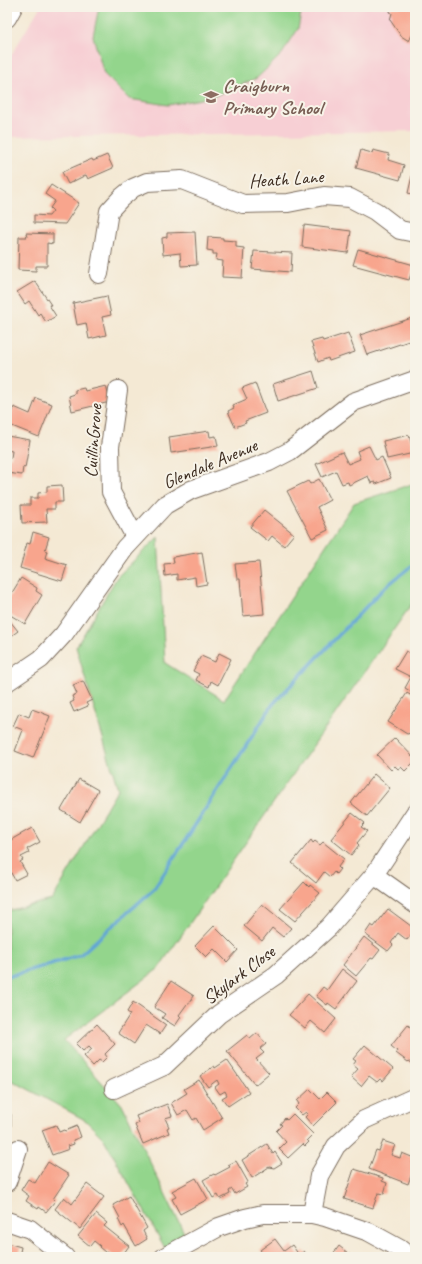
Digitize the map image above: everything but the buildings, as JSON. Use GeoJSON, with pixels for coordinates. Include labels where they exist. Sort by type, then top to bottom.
{"type":"FeatureCollection","features":[{"type":"Feature","properties":{"kind":"street"},"geometry":{"type":"LineString","coordinates":[[7,18],[12,7]]}},
{"type":"Feature","properties":{"kind":"street","name":"Heath Lane"},"geometry":{"type":"LineString","coordinates":[[99,274],[109,211],[133,188],[147,182],[182,180],[243,204],[288,203],[324,196],[350,198],[374,210],[400,230],[415,233]]}},
{"type":"Feature","properties":{"kind":"street","name":"Glendale Avenue"},"geometry":{"type":"LineString","coordinates":[[7,682],[41,659],[64,634],[125,548],[165,505],[191,490],[269,462],[290,451],[353,402],[415,380]]}},
{"type":"Feature","properties":{"kind":"street","name":"CuillinGrove"},"geometry":{"type":"LineString","coordinates":[[118,390],[110,447],[112,492],[135,537]]}},
{"type":"Feature","properties":{"kind":"street","name":"Skylark Close"},"geometry":{"type":"LineString","coordinates":[[114,1089],[164,1066],[219,1014],[276,975],[329,927],[374,875],[415,812]]}},
{"type":"Feature","properties":{"kind":"street"},"geometry":{"type":"LineString","coordinates":[[374,875],[415,904]]}},
{"type":"Feature","properties":{"kind":"street"},"geometry":{"type":"LineString","coordinates":[[312,1214],[319,1176],[336,1146],[364,1120],[415,1097]]}},
{"type":"Feature","properties":{"kind":"street"},"geometry":{"type":"LineString","coordinates":[[7,1182],[18,1148]]}},
{"type":"Feature","properties":{"kind":"street"},"geometry":{"type":"LineString","coordinates":[[164,1257],[219,1228],[245,1218],[263,1214],[312,1214],[325,1217],[369,1232],[400,1249],[410,1257]]}},
{"type":"Feature","properties":{"kind":"street"},"geometry":{"type":"LineString","coordinates":[[7,1221],[30,1228],[65,1257]]}},
{"type":"Feature","properties":{"kind":"shaded area","name":"Craigburn Primary School"},"geometry":{"type":"Polygon","coordinates":[[[40,7],[415,7],[415,131],[7,137],[7,62],[40,7]]]}},
{"type":"Feature","properties":{"kind":"green space"},"geometry":{"type":"Polygon","coordinates":[[[99,7],[302,7],[298,29],[282,54],[257,78],[212,97],[168,105],[129,99],[104,74],[93,36],[99,7]]]}},
{"type":"Feature","properties":{"kind":"green space"},"geometry":{"type":"Polygon","coordinates":[[[415,483],[415,601],[158,969],[64,1040],[123,1106],[186,1237],[165,1248],[104,1139],[85,1120],[13,1081],[7,1081],[7,911],[52,900],[118,789],[76,647],[117,577],[158,537],[165,663],[224,700],[354,503],[415,483]]]}},
{"type":"Feature","properties":{"kind":"waterway"},"geometry":{"type":"LineString","coordinates":[[7,977],[80,955],[154,889],[273,704],[383,589],[415,563]]}},
{"type":"Feature","properties":{"kind":"place","name":"Craigburn Primary School"},"geometry":{"type":"Point","coordinates":[211,97]}}]}
